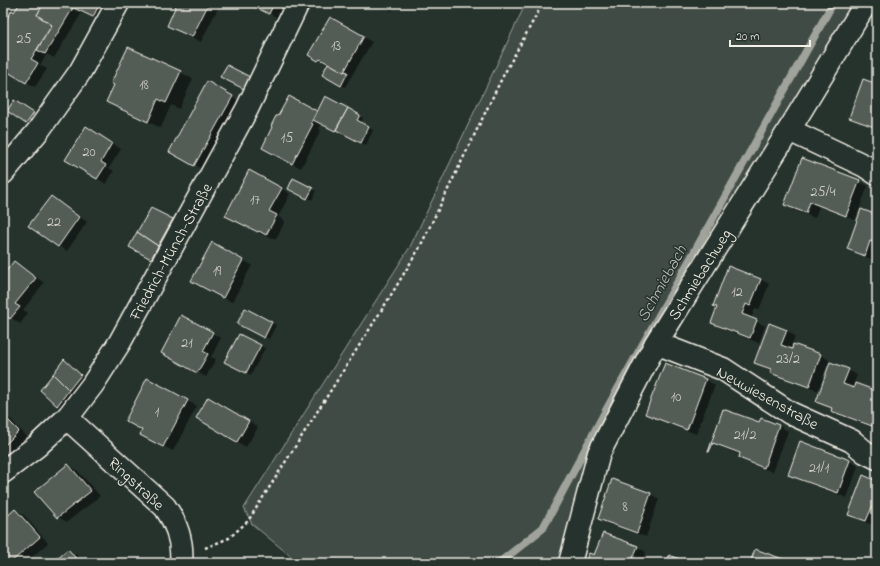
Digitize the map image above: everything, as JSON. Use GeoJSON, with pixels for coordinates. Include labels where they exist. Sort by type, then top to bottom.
{"type":"FeatureCollection","features":[{"type":"Feature","properties":{"kind":"street"},"geometry":{"type":"LineString","coordinates":[[3,174],[38,131],[80,72],[118,3]]}},
{"type":"Feature","properties":{"kind":"street","name":"Friedrich-Münch-Straße"},"geometry":{"type":"LineString","coordinates":[[3,472],[37,446],[67,418],[92,384],[124,335],[247,108],[298,3]]}},
{"type":"Feature","properties":{"kind":"street","name":"Schmiebachweg"},"geometry":{"type":"LineString","coordinates":[[570,563],[599,453],[656,344],[866,3]]}},
{"type":"Feature","properties":{"kind":"street"},"geometry":{"type":"LineString","coordinates":[[789,130],[865,166],[877,174]]}},
{"type":"Feature","properties":{"kind":"street","name":"Neuwiesenstraße"},"geometry":{"type":"LineString","coordinates":[[656,344],[723,369],[790,413],[852,441],[865,452],[877,458]]}},
{"type":"Feature","properties":{"kind":"street","name":"Ringstraße"},"geometry":{"type":"LineString","coordinates":[[67,418],[165,507],[172,517],[177,529],[181,543],[182,560]]}},
{"type":"Feature","properties":{"kind":"path"},"geometry":{"type":"LineString","coordinates":[[182,560],[229,538],[248,521],[420,247],[502,78],[543,3]]}},
{"type":"Feature","properties":{"kind":"shaded area"},"geometry":{"type":"Polygon","coordinates":[[[526,3],[876,3],[614,437],[579,563],[299,563],[252,524],[244,508],[410,247],[526,3]]]}},
{"type":"Feature","properties":{"kind":"building"},"geometry":{"type":"Polygon","coordinates":[[[20,3],[33,3],[41,8],[37,15],[52,25],[31,59],[38,63],[26,83],[3,69],[3,24],[12,10],[14,12],[20,3]]]}},
{"type":"Feature","properties":{"kind":"building"},"geometry":{"type":"Polygon","coordinates":[[[44,3],[63,3],[73,8],[45,54],[37,50],[52,25],[37,15],[44,3]]]}},
{"type":"Feature","properties":{"kind":"building"},"geometry":{"type":"Polygon","coordinates":[[[71,3],[94,3],[99,5],[93,17],[70,6],[71,3]]]}},
{"type":"Feature","properties":{"kind":"building"},"geometry":{"type":"Polygon","coordinates":[[[177,3],[209,3],[192,37],[167,26],[177,3]]]}},
{"type":"Feature","properties":{"kind":"building"},"geometry":{"type":"Polygon","coordinates":[[[247,3],[274,3],[269,14],[247,3]]]}},
{"type":"Feature","properties":{"kind":"building"},"geometry":{"type":"Polygon","coordinates":[[[330,17],[364,36],[344,72],[320,59],[318,61],[308,55],[330,17]]]}},
{"type":"Feature","properties":{"kind":"building"},"geometry":{"type":"Polygon","coordinates":[[[128,47],[181,71],[166,103],[158,99],[148,122],[106,102],[114,85],[111,83],[128,47]]]}},
{"type":"Feature","properties":{"kind":"building"},"geometry":{"type":"Polygon","coordinates":[[[328,63],[344,72],[348,72],[341,86],[322,75],[328,63]]]}},
{"type":"Feature","properties":{"kind":"building"},"geometry":{"type":"Polygon","coordinates":[[[227,65],[250,77],[244,89],[220,77],[227,65]]]}},
{"type":"Feature","properties":{"kind":"building"},"geometry":{"type":"Polygon","coordinates":[[[863,79],[877,84],[877,128],[849,118],[863,79]]]}},
{"type":"Feature","properties":{"kind":"building"},"geometry":{"type":"Polygon","coordinates":[[[207,81],[233,96],[194,166],[169,152],[207,81]]]}},
{"type":"Feature","properties":{"kind":"building"},"geometry":{"type":"Polygon","coordinates":[[[289,96],[317,111],[311,123],[313,124],[292,164],[262,148],[276,116],[278,116],[289,96]]]}},
{"type":"Feature","properties":{"kind":"building"},"geometry":{"type":"Polygon","coordinates":[[[325,96],[348,108],[335,131],[313,120],[325,96]]]}},
{"type":"Feature","properties":{"kind":"building"},"geometry":{"type":"Polygon","coordinates":[[[14,100],[34,113],[26,124],[7,111],[14,100]]]}},
{"type":"Feature","properties":{"kind":"building"},"geometry":{"type":"Polygon","coordinates":[[[348,108],[360,115],[357,120],[369,127],[361,143],[336,130],[348,108]]]}},
{"type":"Feature","properties":{"kind":"building"},"geometry":{"type":"Polygon","coordinates":[[[86,126],[112,143],[101,162],[106,165],[97,179],[65,160],[86,126]]]}},
{"type":"Feature","properties":{"kind":"building"},"geometry":{"type":"Polygon","coordinates":[[[802,158],[860,180],[846,216],[810,202],[806,213],[784,205],[802,158]]]}},
{"type":"Feature","properties":{"kind":"building"},"geometry":{"type":"Polygon","coordinates":[[[249,170],[282,188],[269,211],[277,215],[266,235],[225,216],[249,170]]]}},
{"type":"Feature","properties":{"kind":"building"},"geometry":{"type":"Polygon","coordinates":[[[293,178],[313,188],[307,199],[288,189],[293,178]]]}},
{"type":"Feature","properties":{"kind":"building"},"geometry":{"type":"Polygon","coordinates":[[[51,196],[79,217],[58,247],[28,226],[51,196]]]}},
{"type":"Feature","properties":{"kind":"building"},"geometry":{"type":"Polygon","coordinates":[[[151,208],[173,219],[158,246],[137,232],[151,208]]]}},
{"type":"Feature","properties":{"kind":"building"},"geometry":{"type":"Polygon","coordinates":[[[861,209],[877,215],[877,243],[870,241],[865,256],[847,249],[861,209]]]}},
{"type":"Feature","properties":{"kind":"building"},"geometry":{"type":"Polygon","coordinates":[[[137,232],[158,246],[151,259],[129,247],[137,232]]]}},
{"type":"Feature","properties":{"kind":"building"},"geometry":{"type":"Polygon","coordinates":[[[212,242],[243,260],[223,298],[191,281],[212,242]]]}},
{"type":"Feature","properties":{"kind":"building"},"geometry":{"type":"Polygon","coordinates":[[[14,261],[36,278],[15,304],[20,307],[10,319],[3,313],[3,275],[14,261]]]}},
{"type":"Feature","properties":{"kind":"building"},"geometry":{"type":"Polygon","coordinates":[[[728,266],[761,279],[750,306],[746,304],[742,314],[757,320],[750,338],[711,323],[717,307],[713,306],[728,266]]]}},
{"type":"Feature","properties":{"kind":"building"},"geometry":{"type":"Polygon","coordinates":[[[245,308],[272,322],[264,338],[237,324],[245,308]]]}},
{"type":"Feature","properties":{"kind":"building"},"geometry":{"type":"Polygon","coordinates":[[[181,315],[213,332],[203,351],[208,354],[197,373],[161,353],[181,315]]]}},
{"type":"Feature","properties":{"kind":"building"},"geometry":{"type":"Polygon","coordinates":[[[769,323],[787,330],[781,345],[792,349],[793,344],[821,354],[809,387],[770,373],[771,369],[754,363],[769,323]]]}},
{"type":"Feature","properties":{"kind":"building"},"geometry":{"type":"Polygon","coordinates":[[[239,334],[261,345],[246,373],[224,362],[239,334]]]}},
{"type":"Feature","properties":{"kind":"building"},"geometry":{"type":"Polygon","coordinates":[[[64,359],[81,375],[69,390],[53,374],[64,359]]]}},
{"type":"Feature","properties":{"kind":"building"},"geometry":{"type":"Polygon","coordinates":[[[830,362],[849,369],[843,384],[854,388],[855,383],[877,391],[877,411],[872,426],[831,411],[832,408],[816,402],[830,362]]]}},
{"type":"Feature","properties":{"kind":"building"},"geometry":{"type":"Polygon","coordinates":[[[665,363],[706,379],[687,430],[645,414],[665,363]]]}},
{"type":"Feature","properties":{"kind":"building"},"geometry":{"type":"Polygon","coordinates":[[[53,374],[69,390],[57,406],[40,390],[53,374]]]}},
{"type":"Feature","properties":{"kind":"building"},"geometry":{"type":"Polygon","coordinates":[[[147,378],[188,400],[163,447],[140,435],[142,430],[125,421],[147,378]]]}},
{"type":"Feature","properties":{"kind":"building"},"geometry":{"type":"Polygon","coordinates":[[[208,397],[249,421],[237,442],[196,418],[208,397]]]}},
{"type":"Feature","properties":{"kind":"building"},"geometry":{"type":"Polygon","coordinates":[[[723,409],[759,422],[761,418],[779,425],[764,468],[739,458],[740,453],[713,443],[708,452],[723,409]]]}},
{"type":"Feature","properties":{"kind":"building"},"geometry":{"type":"Polygon","coordinates":[[[3,415],[19,431],[3,447],[3,415]]]}},
{"type":"Feature","properties":{"kind":"building"},"geometry":{"type":"Polygon","coordinates":[[[800,441],[850,460],[838,493],[788,475],[800,441]]]}},
{"type":"Feature","properties":{"kind":"building"},"geometry":{"type":"Polygon","coordinates":[[[68,464],[91,491],[57,518],[34,492],[68,464]]]}},
{"type":"Feature","properties":{"kind":"building"},"geometry":{"type":"Polygon","coordinates":[[[863,475],[877,481],[877,509],[872,507],[866,521],[848,515],[863,475]]]}},
{"type":"Feature","properties":{"kind":"building"},"geometry":{"type":"Polygon","coordinates":[[[612,479],[651,493],[637,533],[598,519],[612,479]]]}},
{"type":"Feature","properties":{"kind":"building"},"geometry":{"type":"Polygon","coordinates":[[[15,509],[40,537],[10,563],[4,563],[3,520],[15,509]]]}},
{"type":"Feature","properties":{"kind":"building"},"geometry":{"type":"Polygon","coordinates":[[[603,533],[638,546],[631,563],[585,563],[589,553],[594,555],[603,533]]]}},
{"type":"Feature","properties":{"kind":"building"},"geometry":{"type":"Polygon","coordinates":[[[68,549],[80,563],[51,563],[68,549]]]}},
{"type":"Feature","properties":{"kind":"building"},"geometry":{"type":"Polygon","coordinates":[[[755,549],[794,563],[750,563],[755,549]]]}},
{"type":"Feature","properties":{"kind":"building"},"geometry":{"type":"Polygon","coordinates":[[[669,555],[690,563],[666,563],[669,555]]]}},
{"type":"Feature","properties":{"kind":"waterway","name":"Schmiebach"},"geometry":{"type":"LineString","coordinates":[[499,563],[543,528],[604,414],[833,3]]}}]}
